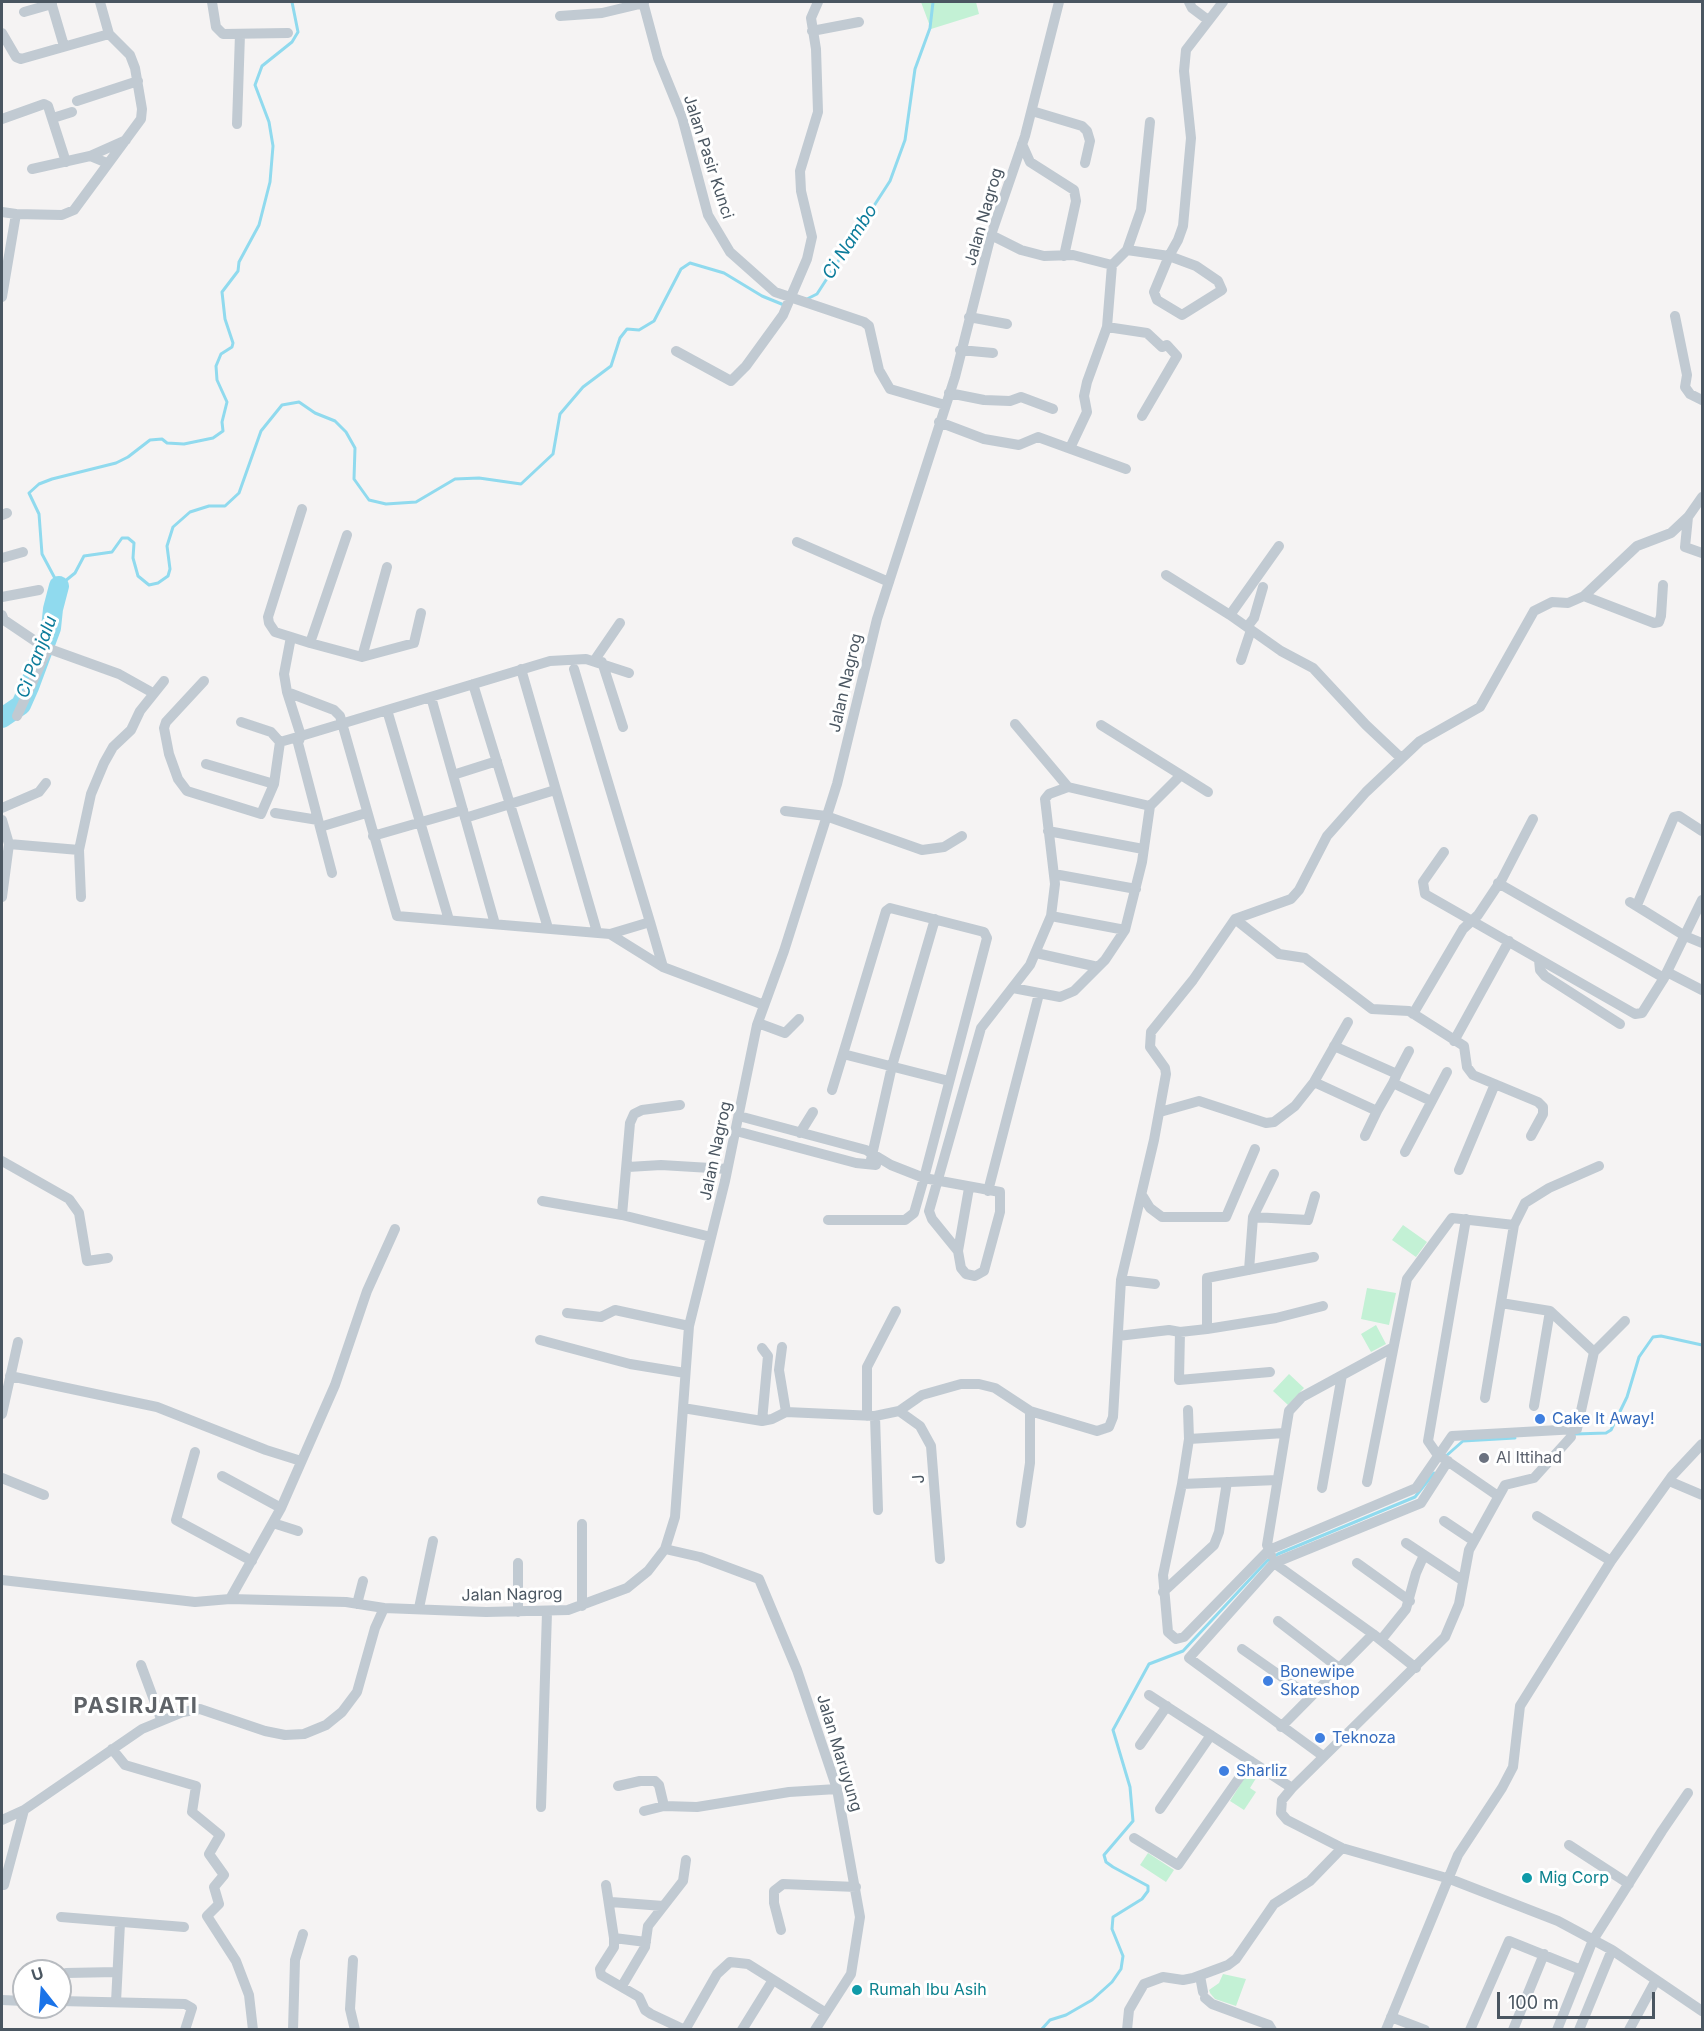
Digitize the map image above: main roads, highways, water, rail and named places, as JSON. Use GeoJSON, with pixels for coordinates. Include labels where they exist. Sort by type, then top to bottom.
{"type":"FeatureCollection","features":[{"type":"Feature","properties":{"kind":"waterway","name":"Ci Nambo"},"geometry":{"type":"LineString","coordinates":[[292,2],[298,32],[292,42],[262,66],[255,85],[269,122],[273,146],[270,182],[259,225],[239,262],[238,271],[222,292],[225,319],[233,343],[232,347],[221,354],[216,366],[217,380],[227,402],[222,422],[223,431],[213,438],[184,444],[167,443],[162,439],[150,440],[116,463],[52,479],[39,484],[29,493],[39,514],[42,554],[59,586],[75,573],[84,556],[112,552],[122,538],[128,538],[134,543],[133,558],[138,576],[149,585],[158,583],[168,576],[170,569],[167,546],[173,527],[190,512],[209,506],[225,506],[239,493],[261,431],[282,405],[299,402],[315,413],[335,421],[346,432],[355,448],[354,479],[369,500],[386,504],[416,502],[455,479],[479,478],[521,484],[553,454],[560,414],[583,387],[611,366],[620,338],[627,329],[639,330],[654,321],[681,269],[690,263],[724,273],[762,296],[784,305]]}},
{"type":"Feature","properties":{"kind":"waterway","name":"Ci Nambo"},"geometry":{"type":"LineString","coordinates":[[807,299],[817,294],[890,181],[905,140],[915,69],[930,28],[933,2]]}},
{"type":"Feature","properties":{"kind":"waterway","name":"Ci Panjalu"},"geometry":{"type":"LineString","coordinates":[[2,718],[21,705],[29,687],[51,628],[59,586]]}},
{"type":"Feature","properties":{"kind":"waterway"},"geometry":{"type":"LineString","coordinates":[[1575,1434],[1606,1433],[1611,1430],[1627,1397],[1639,1357],[1653,1337],[1661,1336],[1702,1345]]}},
{"type":"Feature","properties":{"kind":"waterway"},"geometry":{"type":"LineString","coordinates":[[1446,1456],[1463,1441],[1515,1438]]}},
{"type":"Feature","properties":{"kind":"waterway"},"geometry":{"type":"LineString","coordinates":[[1041,2030],[1050,2020],[1066,2015],[1092,2000],[1112,1982],[1121,1969],[1123,1956],[1112,1929],[1113,1917],[1142,1899],[1148,1891],[1148,1886],[1106,1862],[1104,1855],[1133,1821],[1130,1787],[1113,1730],[1149,1664],[1183,1651],[1267,1561],[1278,1554],[1415,1497],[1434,1473]]}},
{"type":"Feature","properties":{"kind":"place","name":"Cake It Away!"},"geometry":{"type":"Point","coordinates":[1540,1419]}},
{"type":"Feature","properties":{"kind":"place","name":"Al Ittihad"},"geometry":{"type":"Point","coordinates":[1484,1458]}},
{"type":"Feature","properties":{"kind":"place","name":"Bonewipe Skateshop"},"geometry":{"type":"Point","coordinates":[1268,1681]}},
{"type":"Feature","properties":{"kind":"place","name":"Teknoza"},"geometry":{"type":"Point","coordinates":[1320,1738]}},
{"type":"Feature","properties":{"kind":"place","name":"Sharliz"},"geometry":{"type":"Point","coordinates":[1224,1771]}},
{"type":"Feature","properties":{"kind":"place","name":"Mig Corp"},"geometry":{"type":"Point","coordinates":[1527,1878]}},
{"type":"Feature","properties":{"kind":"place","name":"Rumah Ibu Asih"},"geometry":{"type":"Point","coordinates":[857,1990]}},
{"type":"Feature","properties":{"kind":"district","name":"PASIRJATI"},"geometry":{"type":"Point","coordinates":[136,1706]}}]}
